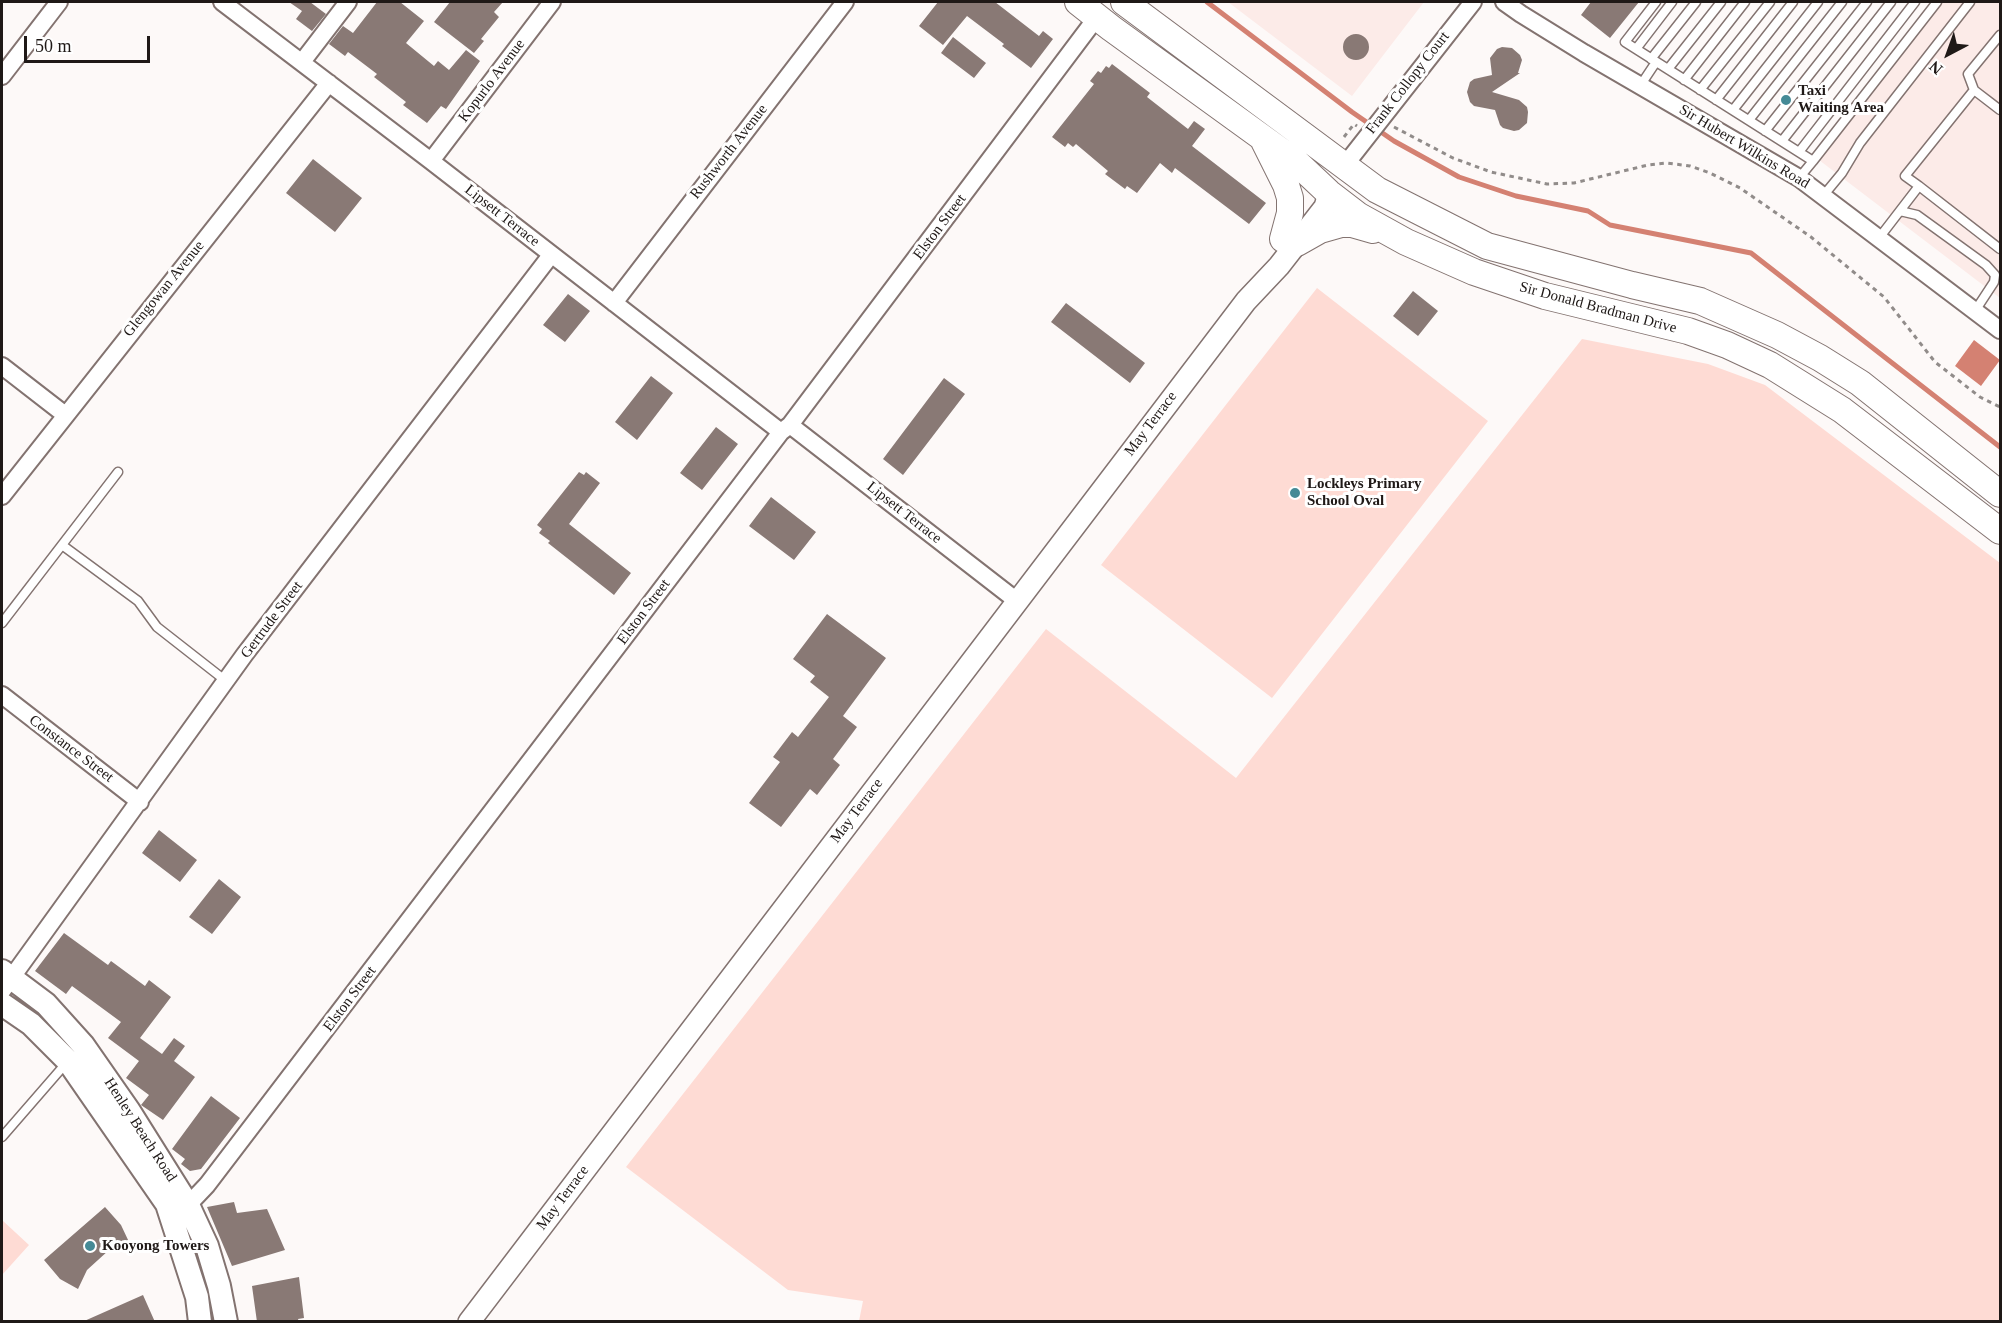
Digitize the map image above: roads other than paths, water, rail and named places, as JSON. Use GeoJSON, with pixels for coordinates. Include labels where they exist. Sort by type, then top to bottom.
{"type":"FeatureCollection","features":[{"type":"Feature","properties":{"kind":"main road","name":"Sir Donald Bradman Drive"},"geometry":{"type":"LineString","coordinates":[[1125,2],[1297,128],[1377,190],[1487,246],[1700,301],[1777,335],[1860,383],[2001,494]]}},
{"type":"Feature","properties":{"kind":"main road","name":"Sir Donald Bradman Drive"},"geometry":{"type":"LineString","coordinates":[[1088,9],[1296,162],[1329,193],[1359,216],[1455,264],[1495,279],[1545,296],[1688,331],[1727,345],[1770,365],[1842,410],[2001,531]]}},
{"type":"Feature","properties":{"kind":"main road"},"geometry":{"type":"LineString","coordinates":[[1297,128],[1322,167],[1329,193],[1377,190]]}},
{"type":"Feature","properties":{"kind":"main road"},"geometry":{"type":"LineString","coordinates":[[1263,139],[1286,184],[1290,198],[1290,241],[1341,224],[1352,224],[1397,237]]}},
{"type":"Feature","properties":{"kind":"main road","name":"Henley Beach Road"},"geometry":{"type":"LineString","coordinates":[[5,980],[46,1004],[83,1045],[129,1111],[188,1205],[207,1246],[219,1286],[226,1322]]}},
{"type":"Feature","properties":{"kind":"main road","name":"Henley Beach Road"},"geometry":{"type":"LineString","coordinates":[[2,1004],[32,1024],[68,1061],[167,1204],[196,1297],[200,1322]]}},
{"type":"Feature","properties":{"kind":"street"},"geometry":{"type":"LineString","coordinates":[[2,76],[59,2]]}},
{"type":"Feature","properties":{"kind":"street","name":"Lipsett Terrace"},"geometry":{"type":"LineString","coordinates":[[222,2],[614,303],[1017,601]]}},
{"type":"Feature","properties":{"kind":"street"},"geometry":{"type":"LineString","coordinates":[[302,62],[348,2]]}},
{"type":"Feature","properties":{"kind":"street","name":"Kopurlo Avenue"},"geometry":{"type":"LineString","coordinates":[[431,161],[552,2]]}},
{"type":"Feature","properties":{"kind":"street","name":"Rushworth Avenue"},"geometry":{"type":"LineString","coordinates":[[614,303],[845,2]]}},
{"type":"Feature","properties":{"kind":"street","name":"Frank Collopy Court"},"geometry":{"type":"LineString","coordinates":[[1345,165],[1473,2]]}},
{"type":"Feature","properties":{"kind":"street","name":"Sir Hubert Wilkins Road"},"geometry":{"type":"LineString","coordinates":[[1504,2],[1640,86],[1732,137],[1799,178],[2001,330]]}},
{"type":"Feature","properties":{"kind":"street","name":"Elston Street"},"geometry":{"type":"LineString","coordinates":[[188,1205],[214,1176],[786,429],[1088,9]]}},
{"type":"Feature","properties":{"kind":"street","name":"Glengowan Avenue"},"geometry":{"type":"LineString","coordinates":[[2,496],[64,414],[329,83]]}},
{"type":"Feature","properties":{"kind":"street","name":"May Terrace"},"geometry":{"type":"LineString","coordinates":[[469,1322],[1246,301],[1279,266],[1290,241],[1315,199],[1329,193]]}},
{"type":"Feature","properties":{"kind":"street","name":"Gertrude Street"},"geometry":{"type":"LineString","coordinates":[[5,980],[140,802],[226,681],[551,255]]}},
{"type":"Feature","properties":{"kind":"street"},"geometry":{"type":"LineString","coordinates":[[2,366],[64,414]]}},
{"type":"Feature","properties":{"kind":"street","name":"Constance Street"},"geometry":{"type":"LineString","coordinates":[[2,695],[140,802]]}},
{"type":"Feature","properties":{"kind":"lane"},"geometry":{"type":"LineString","coordinates":[[1656,2],[1625,42],[1813,160]]}},
{"type":"Feature","properties":{"kind":"lane"},"geometry":{"type":"LineString","coordinates":[[1636,49],[1672,2]]}},
{"type":"Feature","properties":{"kind":"lane"},"geometry":{"type":"LineString","coordinates":[[1640,86],[1654,61],[1696,2]]}},
{"type":"Feature","properties":{"kind":"lane"},"geometry":{"type":"LineString","coordinates":[[1668,69],[1721,2]]}},
{"type":"Feature","properties":{"kind":"lane"},"geometry":{"type":"LineString","coordinates":[[1684,80],[1745,2]]}},
{"type":"Feature","properties":{"kind":"lane"},"geometry":{"type":"LineString","coordinates":[[1700,90],[1770,2]]}},
{"type":"Feature","properties":{"kind":"lane"},"geometry":{"type":"LineString","coordinates":[[1716,100],[1793,2]]}},
{"type":"Feature","properties":{"kind":"lane"},"geometry":{"type":"LineString","coordinates":[[1733,110],[1818,2]]}},
{"type":"Feature","properties":{"kind":"lane"},"geometry":{"type":"LineString","coordinates":[[1749,120],[1842,2]]}},
{"type":"Feature","properties":{"kind":"lane"},"geometry":{"type":"LineString","coordinates":[[1765,131],[1867,2]]}},
{"type":"Feature","properties":{"kind":"lane"},"geometry":{"type":"LineString","coordinates":[[1782,141],[1891,2]]}},
{"type":"Feature","properties":{"kind":"lane"},"geometry":{"type":"LineString","coordinates":[[1799,152],[1915,2]]}},
{"type":"Feature","properties":{"kind":"lane"},"geometry":{"type":"LineString","coordinates":[[1799,178],[1937,2]]}},
{"type":"Feature","properties":{"kind":"lane"},"geometry":{"type":"LineString","coordinates":[[1823,196],[1842,173],[1860,143],[1970,2]]}},
{"type":"Feature","properties":{"kind":"lane"},"geometry":{"type":"LineString","coordinates":[[2001,35],[1968,74],[1974,90],[2001,110]]}},
{"type":"Feature","properties":{"kind":"lane"},"geometry":{"type":"LineString","coordinates":[[1974,90],[1905,176],[2001,249]]}},
{"type":"Feature","properties":{"kind":"lane"},"geometry":{"type":"LineString","coordinates":[[1879,238],[1919,186]]}},
{"type":"Feature","properties":{"kind":"lane"},"geometry":{"type":"LineString","coordinates":[[1900,211],[1917,215],[1986,265],[1995,275],[1997,283],[1975,311]]}},
{"type":"Feature","properties":{"kind":"lane"},"geometry":{"type":"LineString","coordinates":[[2,623],[118,472]]}},
{"type":"Feature","properties":{"kind":"lane"},"geometry":{"type":"LineString","coordinates":[[62,544],[138,601],[157,627],[226,681]]}},
{"type":"Feature","properties":{"kind":"lane"},"geometry":{"type":"LineString","coordinates":[[2,1137],[68,1061]]}},
{"type":"Feature","properties":{"kind":"waterway"},"geometry":{"type":"LineString","coordinates":[[1207,2],[1352,112],[1394,141],[1459,177],[1516,196],[1588,211],[1610,225],[1751,253],[2000,447]]}},
{"type":"Feature","properties":{"kind":"place","name":"Taxi Waiting Area"},"geometry":{"type":"Point","coordinates":[1786,100]}},
{"type":"Feature","properties":{"kind":"place","name":"Lockleys Primary School Oval"},"geometry":{"type":"Point","coordinates":[1295,493]}},
{"type":"Feature","properties":{"kind":"place","name":"Kooyong Towers"},"geometry":{"type":"Point","coordinates":[90,1246]}}]}
